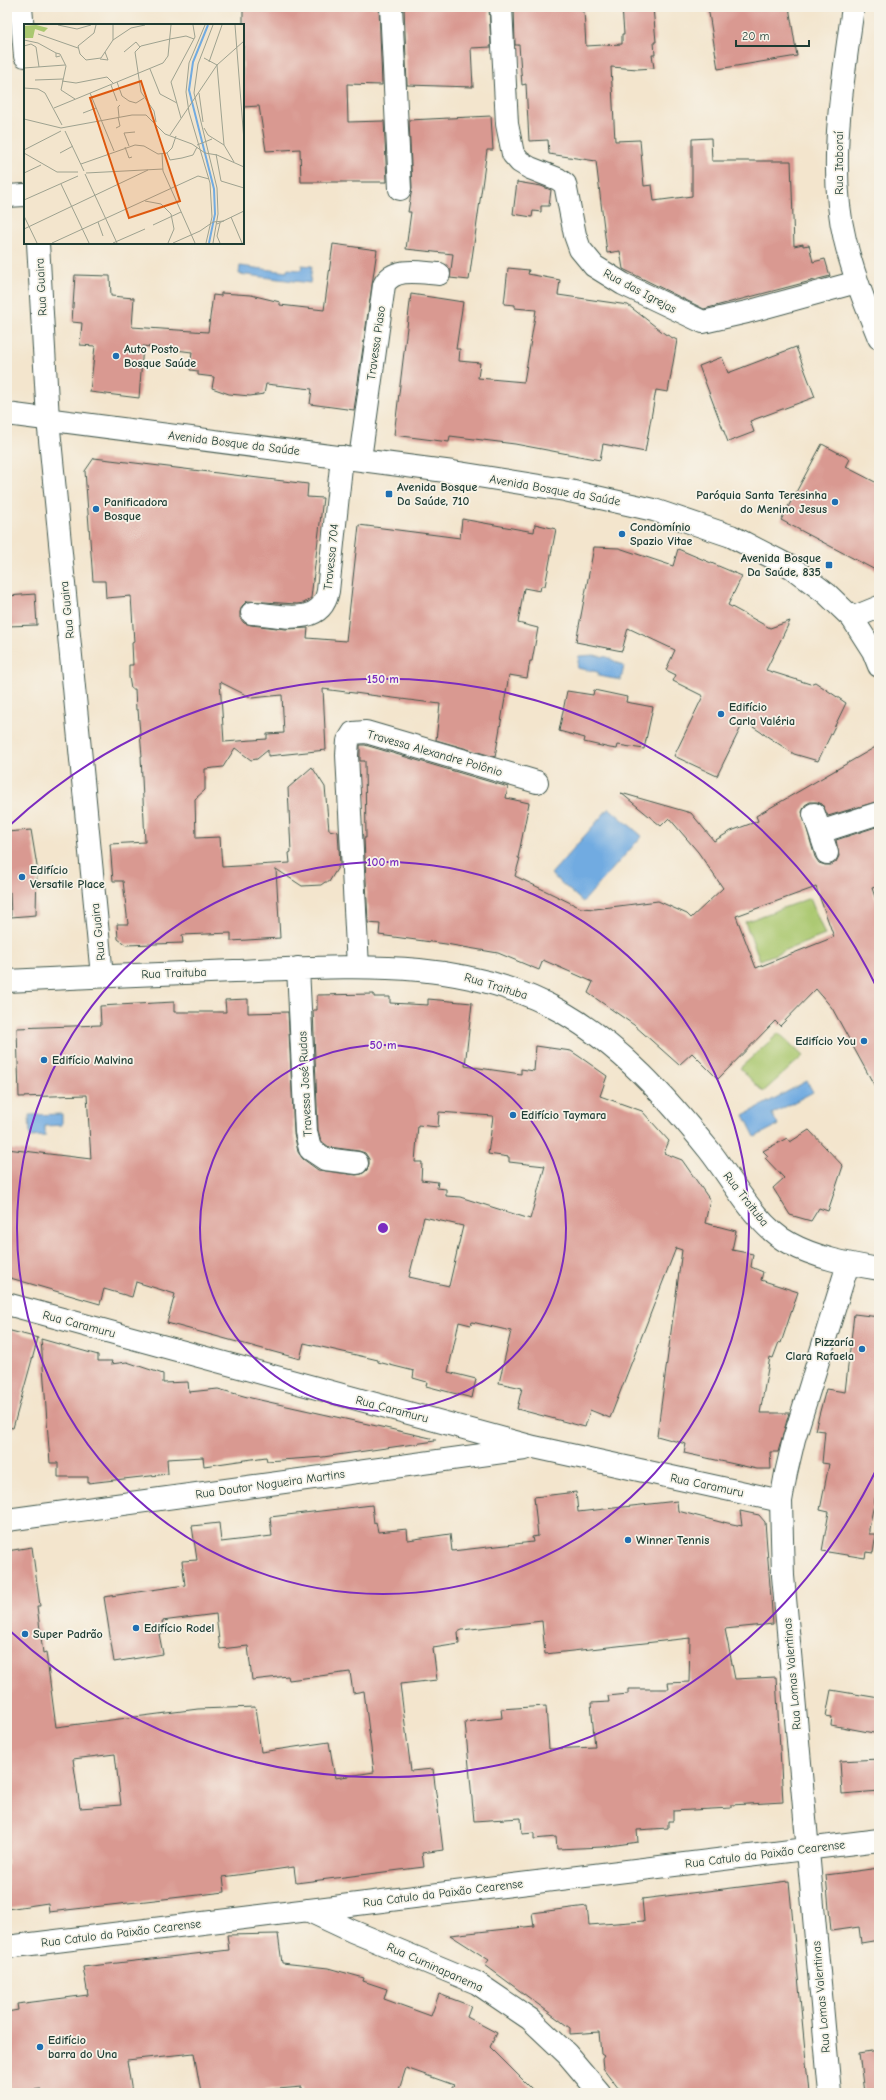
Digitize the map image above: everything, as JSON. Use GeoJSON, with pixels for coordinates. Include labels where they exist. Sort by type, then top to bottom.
{"type":"FeatureCollection","features":[{"type":"Feature","properties":{"kind":"street"},"geometry":{"type":"LineString","coordinates":[[21,7],[24,44]]}},
{"type":"Feature","properties":{"kind":"street"},"geometry":{"type":"LineString","coordinates":[[391,7],[400,189]]}},
{"type":"Feature","properties":{"kind":"street","name":"Rua das Igrejas"},"geometry":{"type":"LineString","coordinates":[[501,7],[507,124],[513,154],[520,162],[530,168],[558,178],[565,184],[575,235],[580,249],[594,266],[623,284],[703,322],[747,312],[857,282]]}},
{"type":"Feature","properties":{"kind":"street","name":"Rua Itaboraí"},"geometry":{"type":"LineString","coordinates":[[853,7],[840,124],[837,180],[845,240],[857,282],[879,338]]}},
{"type":"Feature","properties":{"kind":"street"},"geometry":{"type":"LineString","coordinates":[[7,196],[24,195]]}},
{"type":"Feature","properties":{"kind":"street","name":"Rua Guaira"},"geometry":{"type":"LineString","coordinates":[[38,244],[48,419],[102,976]]}},
{"type":"Feature","properties":{"kind":"street","name":"Travessa Piaso"},"geometry":{"type":"LineString","coordinates":[[351,458],[384,285],[387,280],[395,274],[439,274]]}},
{"type":"Feature","properties":{"kind":"street","name":"Avenida Bosque da Saúde"},"geometry":{"type":"LineString","coordinates":[[7,414],[351,458],[565,490],[654,510],[731,536],[791,567],[826,594],[852,618],[873,651],[879,666]]}},
{"type":"Feature","properties":{"kind":"street","name":"Travessa 704"},"geometry":{"type":"LineString","coordinates":[[252,613],[299,617],[316,613],[325,604],[351,458]]}},
{"type":"Feature","properties":{"kind":"street"},"geometry":{"type":"LineString","coordinates":[[852,618],[879,607]]}},
{"type":"Feature","properties":{"kind":"street","name":"Travessa Alexandre Polônio"},"geometry":{"type":"LineString","coordinates":[[358,967],[347,755],[350,736],[359,731],[366,732],[536,782]]}},
{"type":"Feature","properties":{"kind":"street"},"geometry":{"type":"LineString","coordinates":[[820,833],[879,813]]}},
{"type":"Feature","properties":{"kind":"street","name":"Rua Traituba"},"geometry":{"type":"LineString","coordinates":[[7,982],[102,976],[298,968],[393,967],[471,977],[528,995],[564,1013],[609,1045],[647,1078],[708,1150],[770,1230],[788,1243],[812,1253],[848,1264],[879,1269]]}},
{"type":"Feature","properties":{"kind":"street","name":"Travessa José Rudas"},"geometry":{"type":"LineString","coordinates":[[298,968],[306,1132],[310,1149],[325,1159],[357,1163]]}},
{"type":"Feature","properties":{"kind":"street","name":"Rua Lomas Valentinas"},"geometry":{"type":"LineString","coordinates":[[830,2093],[783,1576],[780,1501],[794,1439],[848,1264]]}},
{"type":"Feature","properties":{"kind":"street","name":"Rua Caramuru"},"geometry":{"type":"LineString","coordinates":[[7,1304],[534,1448],[780,1501]]}},
{"type":"Feature","properties":{"kind":"street","name":"Rua Doutor Nogueira Martins"},"geometry":{"type":"LineString","coordinates":[[7,1520],[534,1448]]}},
{"type":"Feature","properties":{"kind":"street","name":"Rua Catulo da Paixão Cearense"},"geometry":{"type":"LineString","coordinates":[[7,1947],[879,1840]]}},
{"type":"Feature","properties":{"kind":"street","name":"Rua Cuminapanema"},"geometry":{"type":"LineString","coordinates":[[308,1910],[352,1931],[477,1983],[530,2019],[567,2054],[600,2093]]}},
{"type":"Feature","properties":{"kind":"green space"},"geometry":{"type":"Polygon","coordinates":[[[810,898],[825,935],[760,960],[745,922],[810,898]]]}},
{"type":"Feature","properties":{"kind":"green space"},"geometry":{"type":"Polygon","coordinates":[[[779,1033],[803,1056],[763,1092],[740,1068],[779,1033]]]}},
{"type":"Feature","properties":{"kind":"water"},"geometry":{"type":"Polygon","coordinates":[[[302,265],[312,266],[310,283],[239,274],[240,266],[287,272],[287,269],[301,270],[302,265]]]}},
{"type":"Feature","properties":{"kind":"water"},"geometry":{"type":"Polygon","coordinates":[[[594,655],[607,657],[624,666],[621,680],[598,676],[598,672],[577,668],[579,656],[594,655]]]}},
{"type":"Feature","properties":{"kind":"water"},"geometry":{"type":"Polygon","coordinates":[[[609,808],[642,836],[583,902],[551,874],[609,808]]]}},
{"type":"Feature","properties":{"kind":"water"},"geometry":{"type":"Polygon","coordinates":[[[807,1081],[813,1092],[772,1114],[778,1125],[755,1137],[744,1115],[807,1081]]]}},
{"type":"Feature","properties":{"kind":"water"},"geometry":{"type":"Polygon","coordinates":[[[62,1114],[62,1125],[45,1126],[45,1136],[30,1137],[29,1115],[62,1114]]]}},
{"type":"Feature","properties":{"kind":"building"},"geometry":{"type":"Polygon","coordinates":[[[243,7],[379,7],[382,85],[347,84],[348,122],[384,121],[387,182],[301,182],[300,149],[266,151],[259,106],[244,107],[243,7]]]}},
{"type":"Feature","properties":{"kind":"building"},"geometry":{"type":"Polygon","coordinates":[[[404,7],[489,7],[491,47],[471,48],[473,87],[407,85],[404,7]]]}},
{"type":"Feature","properties":{"kind":"building"},"geometry":{"type":"Polygon","coordinates":[[[514,7],[582,7],[582,12],[584,11],[586,46],[622,44],[622,34],[624,34],[622,7],[653,7],[656,42],[654,42],[655,55],[652,55],[654,68],[638,69],[611,67],[615,141],[640,140],[644,186],[652,185],[654,201],[692,196],[692,139],[711,138],[712,161],[791,161],[794,246],[803,244],[803,246],[809,245],[813,262],[825,259],[830,276],[704,309],[623,269],[620,251],[607,253],[596,161],[549,154],[548,140],[529,141],[526,84],[522,85],[519,45],[515,45],[514,7]]]}},
{"type":"Feature","properties":{"kind":"building"},"geometry":{"type":"Polygon","coordinates":[[[708,7],[789,7],[797,56],[718,69],[708,7]]]}},
{"type":"Feature","properties":{"kind":"building"},"geometry":{"type":"Polygon","coordinates":[[[491,116],[493,150],[487,150],[469,280],[450,278],[453,254],[406,249],[411,212],[408,212],[412,188],[409,120],[491,116]]]}},
{"type":"Feature","properties":{"kind":"building"},"geometry":{"type":"Polygon","coordinates":[[[517,182],[541,186],[551,190],[549,206],[541,206],[541,212],[533,211],[532,217],[513,214],[517,182]]]}},
{"type":"Feature","properties":{"kind":"building"},"geometry":{"type":"Polygon","coordinates":[[[333,244],[377,250],[354,410],[310,404],[312,389],[266,384],[264,394],[250,396],[229,394],[212,388],[214,377],[198,375],[198,371],[190,370],[192,352],[143,346],[139,398],[90,392],[95,346],[80,345],[82,323],[72,322],[75,275],[110,276],[111,296],[134,298],[132,327],[208,332],[213,295],[221,296],[221,293],[251,295],[280,302],[280,305],[324,310],[333,244]]]}},
{"type":"Feature","properties":{"kind":"building"},"geometry":{"type":"Polygon","coordinates":[[[508,268],[529,270],[528,274],[560,280],[558,295],[628,305],[665,334],[677,340],[668,392],[656,390],[645,452],[603,444],[600,460],[515,444],[450,436],[449,442],[394,435],[411,294],[463,302],[456,349],[460,349],[459,361],[480,363],[478,378],[524,382],[536,310],[515,308],[515,305],[504,304],[508,268]]]}},
{"type":"Feature","properties":{"kind":"building"},"geometry":{"type":"Polygon","coordinates":[[[796,347],[815,397],[750,421],[754,432],[728,442],[699,366],[722,357],[728,373],[796,347]]]}},
{"type":"Feature","properties":{"kind":"building","name":"Paróquia Santa Teresinha do Menino Jesus"},"geometry":{"type":"Polygon","coordinates":[[[822,444],[850,459],[846,467],[879,484],[879,572],[781,520],[822,444]]]}},
{"type":"Feature","properties":{"kind":"building"},"geometry":{"type":"Polygon","coordinates":[[[94,458],[308,484],[307,497],[323,498],[311,598],[304,603],[297,604],[247,601],[242,606],[240,612],[240,618],[244,623],[251,625],[286,629],[308,628],[307,638],[346,641],[359,525],[460,538],[462,519],[534,532],[535,524],[556,529],[545,586],[541,586],[540,591],[524,588],[518,623],[538,628],[532,661],[530,661],[527,678],[509,675],[495,757],[436,740],[440,704],[323,689],[326,750],[268,756],[268,750],[257,759],[251,760],[235,748],[223,767],[205,769],[205,790],[195,799],[196,838],[220,837],[222,867],[290,863],[289,853],[291,852],[288,788],[312,767],[325,787],[329,830],[338,832],[340,864],[329,882],[325,882],[321,885],[302,886],[276,869],[280,938],[231,941],[231,933],[182,935],[183,943],[126,945],[118,939],[117,924],[128,924],[123,881],[113,881],[110,844],[145,842],[142,756],[138,710],[136,710],[135,689],[131,689],[129,677],[129,665],[133,665],[132,643],[134,642],[131,596],[106,598],[105,581],[93,581],[85,471],[94,458]],[[220,682],[224,742],[267,739],[267,734],[284,733],[282,695],[252,698],[220,682]]]}},
{"type":"Feature","properties":{"kind":"building"},"geometry":{"type":"Polygon","coordinates":[[[594,547],[619,548],[673,566],[678,549],[742,576],[728,605],[770,628],[790,621],[766,670],[810,684],[815,682],[846,703],[818,761],[794,754],[744,721],[717,776],[674,756],[703,696],[673,681],[676,675],[666,670],[675,650],[628,628],[622,651],[576,642],[594,547]]]}},
{"type":"Feature","properties":{"kind":"building"},"geometry":{"type":"Polygon","coordinates":[[[35,594],[37,625],[7,626],[7,596],[35,594]]]}},
{"type":"Feature","properties":{"kind":"building"},"geometry":{"type":"Polygon","coordinates":[[[594,690],[627,697],[626,702],[653,707],[644,749],[618,745],[617,749],[610,748],[584,742],[585,738],[559,731],[567,691],[593,695],[594,690]]]}},
{"type":"Feature","properties":{"kind":"building"},"geometry":{"type":"Polygon","coordinates":[[[360,745],[365,745],[508,787],[506,798],[529,803],[518,858],[520,858],[515,876],[581,908],[595,909],[658,901],[687,914],[691,918],[723,888],[698,852],[669,818],[661,826],[621,793],[691,813],[714,841],[731,831],[758,821],[756,816],[879,745],[879,801],[828,816],[822,804],[810,802],[805,805],[802,812],[815,857],[819,863],[825,865],[831,865],[836,862],[839,856],[836,840],[879,826],[879,886],[872,888],[879,909],[879,1094],[832,1008],[816,989],[780,1026],[775,1021],[718,1079],[692,1053],[679,1065],[634,1025],[588,993],[593,982],[543,960],[539,970],[498,953],[379,935],[380,924],[368,923],[364,838],[366,838],[365,761],[360,761],[360,745]],[[816,887],[736,916],[756,968],[834,937],[816,887]]]}},
{"type":"Feature","properties":{"kind":"building","name":"Edifício Versatile Place"},"geometry":{"type":"Polygon","coordinates":[[[31,830],[37,866],[36,915],[11,917],[10,892],[7,892],[7,832],[31,830]]]}},
{"type":"Feature","properties":{"kind":"building"},"geometry":{"type":"Polygon","coordinates":[[[374,994],[374,997],[390,997],[390,1003],[428,1005],[428,999],[472,1003],[465,1066],[521,1074],[521,1069],[534,1071],[536,1046],[571,1051],[607,1076],[600,1096],[642,1111],[669,1141],[664,1153],[682,1160],[710,1200],[705,1223],[736,1231],[732,1250],[753,1254],[751,1267],[763,1272],[761,1280],[798,1292],[781,1343],[779,1342],[773,1358],[770,1357],[760,1413],[789,1413],[778,1452],[770,1452],[771,1469],[757,1469],[684,1453],[686,1444],[657,1436],[682,1250],[676,1248],[610,1418],[590,1410],[585,1427],[517,1409],[522,1388],[499,1383],[511,1331],[472,1322],[471,1325],[459,1322],[448,1372],[476,1379],[472,1398],[426,1386],[427,1382],[413,1378],[414,1371],[378,1362],[378,1360],[304,1343],[300,1359],[167,1323],[175,1294],[136,1282],[132,1297],[104,1289],[100,1304],[7,1277],[7,1149],[91,1159],[87,1095],[19,1097],[17,1028],[101,1025],[100,1006],[174,1002],[174,1012],[226,1012],[225,1000],[248,999],[248,1013],[288,1012],[294,1133],[298,1152],[303,1159],[318,1170],[356,1175],[362,1174],[367,1170],[369,1164],[369,1159],[365,1153],[329,1147],[321,1141],[318,1130],[313,1010],[317,1010],[317,995],[374,994]],[[439,1112],[438,1127],[418,1125],[415,1162],[422,1162],[421,1180],[438,1182],[437,1188],[446,1189],[446,1196],[460,1197],[530,1219],[545,1166],[509,1162],[509,1157],[488,1154],[493,1116],[439,1112]],[[424,1217],[409,1277],[449,1286],[463,1226],[424,1217]]]}},
{"type":"Feature","properties":{"kind":"building"},"geometry":{"type":"Polygon","coordinates":[[[809,1130],[843,1166],[828,1211],[819,1208],[811,1221],[790,1215],[773,1188],[784,1178],[765,1158],[768,1156],[763,1151],[787,1138],[790,1142],[809,1130]]]}},
{"type":"Feature","properties":{"kind":"building"},"geometry":{"type":"Polygon","coordinates":[[[854,1314],[879,1317],[879,1478],[869,1529],[869,1534],[876,1534],[873,1553],[866,1552],[865,1558],[822,1551],[829,1512],[820,1510],[829,1464],[822,1463],[825,1431],[815,1430],[826,1389],[845,1392],[854,1314]]]}},
{"type":"Feature","properties":{"kind":"building"},"geometry":{"type":"Polygon","coordinates":[[[7,1330],[38,1338],[13,1428],[7,1427],[7,1330]]]}},
{"type":"Feature","properties":{"kind":"building"},"geometry":{"type":"Polygon","coordinates":[[[41,1339],[98,1355],[98,1361],[112,1361],[111,1364],[127,1362],[163,1374],[163,1383],[188,1382],[189,1392],[218,1389],[251,1398],[435,1439],[435,1441],[323,1457],[267,1461],[266,1457],[204,1466],[203,1457],[167,1459],[168,1474],[88,1483],[88,1477],[58,1477],[58,1463],[50,1463],[41,1339]]]}},
{"type":"Feature","properties":{"kind":"building"},"geometry":{"type":"Polygon","coordinates":[[[576,1492],[578,1512],[677,1501],[678,1511],[724,1523],[723,1522],[742,1526],[740,1511],[759,1515],[765,1522],[773,1624],[725,1629],[735,1679],[776,1677],[783,1802],[731,1805],[731,1808],[673,1811],[673,1821],[668,1821],[668,1828],[637,1830],[638,1842],[602,1847],[557,1849],[556,1837],[534,1839],[534,1833],[522,1834],[521,1818],[474,1821],[465,1722],[502,1718],[501,1709],[546,1706],[549,1749],[595,1747],[591,1703],[609,1702],[608,1696],[628,1694],[628,1689],[669,1689],[668,1683],[689,1682],[690,1638],[545,1654],[542,1621],[462,1630],[458,1632],[459,1644],[433,1648],[437,1680],[400,1684],[411,1771],[433,1769],[443,1850],[422,1853],[424,1867],[296,1883],[294,1867],[223,1877],[225,1892],[49,1912],[48,1903],[7,1909],[7,1551],[32,1547],[40,1606],[37,1606],[43,1653],[46,1652],[56,1727],[198,1709],[255,1707],[261,1752],[329,1742],[335,1778],[374,1772],[364,1691],[353,1693],[350,1672],[289,1680],[288,1676],[252,1680],[248,1646],[220,1649],[216,1614],[162,1621],[164,1633],[159,1634],[163,1654],[114,1662],[104,1597],[185,1585],[182,1561],[197,1560],[192,1526],[219,1523],[221,1542],[272,1536],[270,1517],[372,1505],[374,1523],[376,1522],[378,1532],[407,1529],[408,1540],[450,1534],[452,1551],[533,1542],[532,1537],[538,1536],[534,1497],[576,1492]],[[115,1754],[73,1759],[80,1808],[121,1805],[115,1754]]]}},
{"type":"Feature","properties":{"kind":"building"},"geometry":{"type":"Polygon","coordinates":[[[831,1690],[879,1698],[879,1734],[831,1725],[832,1717],[826,1716],[831,1690]]]}},
{"type":"Feature","properties":{"kind":"building"},"geometry":{"type":"Polygon","coordinates":[[[879,1759],[879,1791],[842,1794],[840,1761],[879,1759]]]}},
{"type":"Feature","properties":{"kind":"building"},"geometry":{"type":"Polygon","coordinates":[[[879,1868],[879,1940],[861,1943],[859,1927],[831,1931],[826,1875],[879,1868]]]}},
{"type":"Feature","properties":{"kind":"building"},"geometry":{"type":"Polygon","coordinates":[[[789,1881],[809,2093],[622,2093],[603,2068],[602,2059],[604,2056],[601,2054],[599,2032],[570,2034],[570,2028],[485,1965],[489,1960],[450,1935],[534,1926],[532,1913],[587,1906],[589,1925],[644,1921],[642,1899],[789,1881]]]}},
{"type":"Feature","properties":{"kind":"building"},"geometry":{"type":"Polygon","coordinates":[[[278,1934],[282,1963],[328,1968],[364,1978],[363,1981],[387,1989],[384,1999],[431,2016],[439,1994],[471,2006],[467,2017],[497,2033],[490,2047],[536,2093],[448,2093],[454,2085],[406,2068],[398,2093],[302,2093],[302,2087],[229,2093],[201,2093],[194,2053],[127,2060],[132,2093],[42,2093],[41,2089],[10,2092],[7,2066],[7,2012],[18,2010],[17,2004],[88,1995],[83,1967],[229,1950],[227,1935],[278,1934]]]}},
{"type":"Feature","properties":{"kind":"building"},"geometry":{"type":"Polygon","coordinates":[[[879,2050],[879,2093],[864,2093],[859,2053],[879,2050]]]}},
{"type":"Feature","properties":{"kind":"place","name":"Auto Posto Bosque Saúde"},"geometry":{"type":"Point","coordinates":[116,356]}},
{"type":"Feature","properties":{"kind":"place","name":"Avenida Bosque Da Saúde, 710"},"geometry":{"type":"Point","coordinates":[389,494]}},
{"type":"Feature","properties":{"kind":"place","name":"Paróquia Santa Teresinha do Menino Jesus"},"geometry":{"type":"Point","coordinates":[835,502]}},
{"type":"Feature","properties":{"kind":"place","name":"Panificadora Bosque"},"geometry":{"type":"Point","coordinates":[96,509]}},
{"type":"Feature","properties":{"kind":"place","name":"Condomínio Spazio Vitae"},"geometry":{"type":"Point","coordinates":[622,534]}},
{"type":"Feature","properties":{"kind":"place","name":"Avenida Bosque Da Saúde, 835"},"geometry":{"type":"Point","coordinates":[829,565]}},
{"type":"Feature","properties":{"kind":"place","name":"Edifício Carla Valéria"},"geometry":{"type":"Point","coordinates":[721,714]}},
{"type":"Feature","properties":{"kind":"place","name":"Edifício Versatile Place"},"geometry":{"type":"Point","coordinates":[22,877]}},
{"type":"Feature","properties":{"kind":"place","name":"Edifício You"},"geometry":{"type":"Point","coordinates":[864,1041]}},
{"type":"Feature","properties":{"kind":"place","name":"Edifício Malvina"},"geometry":{"type":"Point","coordinates":[44,1060]}},
{"type":"Feature","properties":{"kind":"place","name":"Edifício Taymara"},"geometry":{"type":"Point","coordinates":[513,1115]}},
{"type":"Feature","properties":{"kind":"place","name":"Pizzaría Clara Rafaela"},"geometry":{"type":"Point","coordinates":[862,1349]}},
{"type":"Feature","properties":{"kind":"place","name":"Winner Tennis"},"geometry":{"type":"Point","coordinates":[628,1540]}},
{"type":"Feature","properties":{"kind":"place","name":"Edifício Rodel"},"geometry":{"type":"Point","coordinates":[136,1628]}},
{"type":"Feature","properties":{"kind":"place","name":"Super Padrão"},"geometry":{"type":"Point","coordinates":[25,1634]}},
{"type":"Feature","properties":{"kind":"place","name":"Edifício barra do Una"},"geometry":{"type":"Point","coordinates":[40,2047]}}]}
